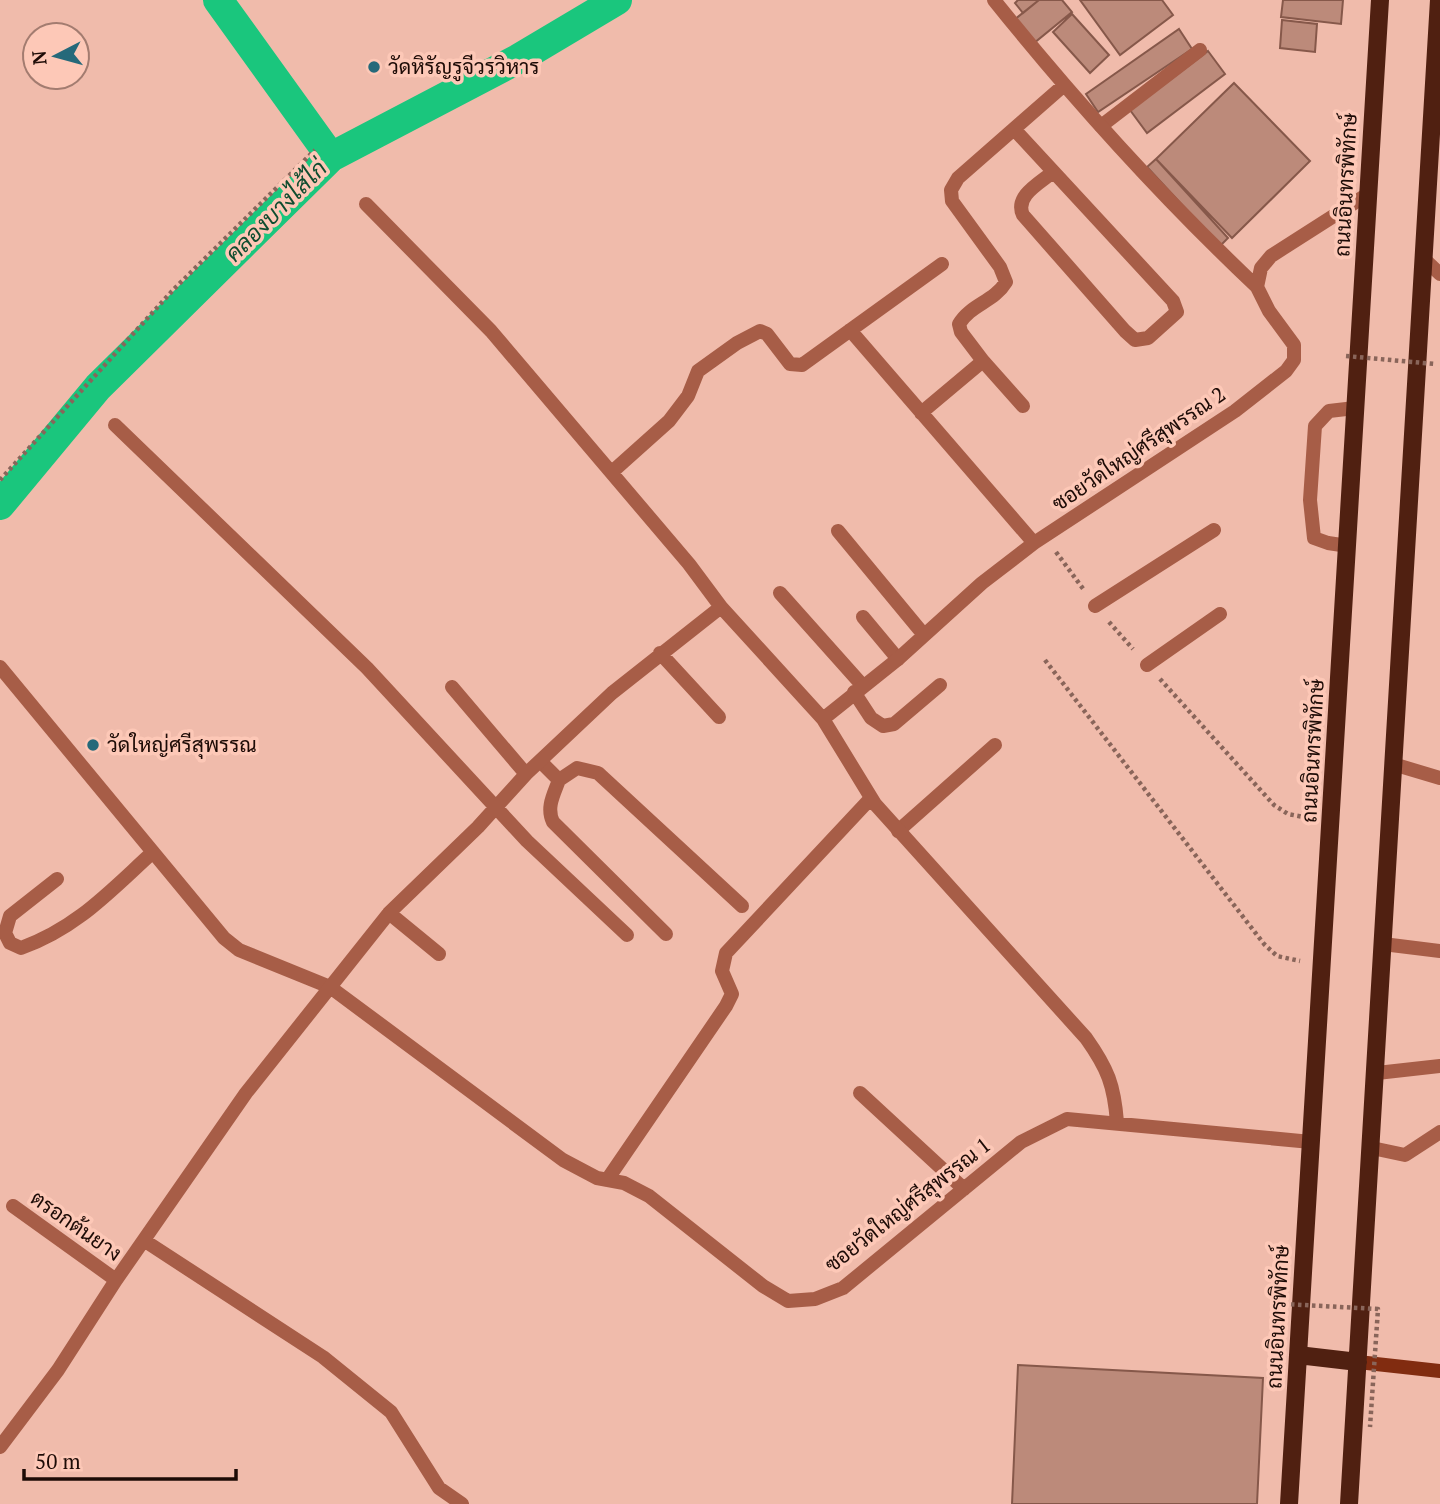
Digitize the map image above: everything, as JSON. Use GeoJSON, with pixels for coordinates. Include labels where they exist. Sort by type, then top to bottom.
{"type":"FeatureCollection","features":[{"type":"Feature","properties":{"kind":"main road","name":"ถนนอินทรพิทักษ์"},"geometry":{"type":"LineString","coordinates":[[1289,1504],[1380,0]]}},
{"type":"Feature","properties":{"kind":"main road"},"geometry":{"type":"LineString","coordinates":[[1349,1504],[1377,1073],[1439,0]]}},
{"type":"Feature","properties":{"kind":"main road"},"geometry":{"type":"LineString","coordinates":[[1298,1355],[1440,1371]]}},
{"type":"Feature","properties":{"kind":"street","name":"ซอยวัดใหญ่ศรีสุพรรณ 2"},"geometry":{"type":"LineString","coordinates":[[823,719],[898,659],[982,583],[1040,540],[1235,411],[1286,371],[1294,360],[1294,345],[1269,311],[1257,287],[1197,230],[1063,86],[994,0]]}},
{"type":"Feature","properties":{"kind":"street"},"geometry":{"type":"LineString","coordinates":[[1101,125],[1200,50]]}},
{"type":"Feature","properties":{"kind":"street"},"geometry":{"type":"LineString","coordinates":[[1023,406],[961,332],[959,324],[966,312],[999,294],[1006,282],[1000,267],[952,201],[951,190],[958,178],[1063,86]]}},
{"type":"Feature","properties":{"kind":"street"},"geometry":{"type":"LineString","coordinates":[[1014,129],[1172,302],[1177,312],[1148,338],[1135,340],[1125,331],[1023,215],[1020,208],[1022,197],[1053,172]]}},
{"type":"Feature","properties":{"kind":"street"},"geometry":{"type":"LineString","coordinates":[[1257,287],[1261,268],[1271,256],[1368,194]]}},
{"type":"Feature","properties":{"kind":"street"},"geometry":{"type":"LineString","coordinates":[[366,204],[491,331],[612,472],[721,607],[823,719],[871,798],[898,831],[1086,1038],[1104,1064],[1114,1089],[1117,1122]]}},
{"type":"Feature","properties":{"kind":"street"},"geometry":{"type":"LineString","coordinates":[[1423,258],[1440,274]]}},
{"type":"Feature","properties":{"kind":"street"},"geometry":{"type":"LineString","coordinates":[[612,472],[669,421],[688,396],[698,371],[737,343],[760,331],[767,334],[790,364],[802,365],[942,264]]}},
{"type":"Feature","properties":{"kind":"street"},"geometry":{"type":"LineString","coordinates":[[850,330],[922,413],[1040,540]]}},
{"type":"Feature","properties":{"kind":"street"},"geometry":{"type":"LineString","coordinates":[[922,413],[983,361]]}},
{"type":"Feature","properties":{"kind":"street"},"geometry":{"type":"LineString","coordinates":[[1348,546],[1328,544],[1314,538],[1310,500],[1315,426],[1329,411],[1355,408]]}},
{"type":"Feature","properties":{"kind":"street"},"geometry":{"type":"LineString","coordinates":[[115,425],[367,668],[495,807],[626,935]]}},
{"type":"Feature","properties":{"kind":"street"},"geometry":{"type":"LineString","coordinates":[[1095,606],[1214,530]]}},
{"type":"Feature","properties":{"kind":"street"},"geometry":{"type":"LineString","coordinates":[[838,531],[925,635]]}},
{"type":"Feature","properties":{"kind":"street"},"geometry":{"type":"LineString","coordinates":[[780,593],[859,689],[871,718],[883,726],[894,724],[940,685]]}},
{"type":"Feature","properties":{"kind":"street"},"geometry":{"type":"LineString","coordinates":[[0,1447],[58,1370],[116,1280],[246,1093],[389,912],[526,774],[612,693],[721,607]]}},
{"type":"Feature","properties":{"kind":"street"},"geometry":{"type":"LineString","coordinates":[[1147,665],[1220,614]]}},
{"type":"Feature","properties":{"kind":"street"},"geometry":{"type":"LineString","coordinates":[[863,617],[898,659]]}},
{"type":"Feature","properties":{"kind":"street"},"geometry":{"type":"LineString","coordinates":[[660,653],[719,717]]}},
{"type":"Feature","properties":{"kind":"street","name":"ซอยวัดใหญ่ศรีสุพรรณ 1"},"geometry":{"type":"LineString","coordinates":[[2,672],[224,938],[239,950],[330,987],[563,1160],[597,1178],[624,1183],[649,1196],[763,1286],[788,1301],[815,1299],[843,1288],[1021,1142],[1048,1126],[1067,1119],[1311,1142]]}},
{"type":"Feature","properties":{"kind":"street"},"geometry":{"type":"LineString","coordinates":[[452,687],[526,774]]}},
{"type":"Feature","properties":{"kind":"street"},"geometry":{"type":"LineString","coordinates":[[898,831],[995,745]]}},
{"type":"Feature","properties":{"kind":"street"},"geometry":{"type":"LineString","coordinates":[[541,762],[559,780]]}},
{"type":"Feature","properties":{"kind":"street"},"geometry":{"type":"LineString","coordinates":[[1393,764],[1440,778]]}},
{"type":"Feature","properties":{"kind":"street"},"geometry":{"type":"LineString","coordinates":[[666,934],[553,822],[549,814],[550,805],[559,780],[577,768],[598,773],[742,906]]}},
{"type":"Feature","properties":{"kind":"street"},"geometry":{"type":"LineString","coordinates":[[607,1180],[726,1006],[732,994],[722,971],[726,953],[871,798]]}},
{"type":"Feature","properties":{"kind":"street"},"geometry":{"type":"LineString","coordinates":[[57,879],[10,916],[5,933],[9,943],[21,948],[79,921],[153,852]]}},
{"type":"Feature","properties":{"kind":"street"},"geometry":{"type":"LineString","coordinates":[[389,912],[439,954]]}},
{"type":"Feature","properties":{"kind":"street"},"geometry":{"type":"LineString","coordinates":[[1383,944],[1440,951]]}},
{"type":"Feature","properties":{"kind":"street"},"geometry":{"type":"LineString","coordinates":[[1377,1073],[1440,1066]]}},
{"type":"Feature","properties":{"kind":"street"},"geometry":{"type":"LineString","coordinates":[[860,1093],[964,1189]]}},
{"type":"Feature","properties":{"kind":"street"},"geometry":{"type":"LineString","coordinates":[[1372,1148],[1405,1155],[1440,1132]]}},
{"type":"Feature","properties":{"kind":"street","name":"ตรอกต้นยาง"},"geometry":{"type":"LineString","coordinates":[[13,1206],[116,1280]]}},
{"type":"Feature","properties":{"kind":"street"},"geometry":{"type":"LineString","coordinates":[[145,1241],[323,1357],[391,1412],[439,1488],[462,1504]]}},
{"type":"Feature","properties":{"kind":"path"},"geometry":{"type":"LineString","coordinates":[[0,480],[174,289],[315,150]]}},
{"type":"Feature","properties":{"kind":"path"},"geometry":{"type":"LineString","coordinates":[[1346,356],[1435,363]]}},
{"type":"Feature","properties":{"kind":"path"},"geometry":{"type":"LineString","coordinates":[[1040,540],[1147,665],[1274,805],[1298,818],[1310,818]]}},
{"type":"Feature","properties":{"kind":"path"},"geometry":{"type":"LineString","coordinates":[[1045,660],[1264,944],[1277,957],[1301,961]]}},
{"type":"Feature","properties":{"kind":"path"},"geometry":{"type":"LineString","coordinates":[[1284,1304],[1378,1309],[1370,1427]]}},
{"type":"Feature","properties":{"kind":"building"},"geometry":{"type":"Polygon","coordinates":[[[1018,0],[1039,0],[1023,13],[1015,3],[1018,0]]]}},
{"type":"Feature","properties":{"kind":"building"},"geometry":{"type":"Polygon","coordinates":[[[1039,0],[1062,0],[1072,12],[1034,43],[1014,20],[1039,0]]]}},
{"type":"Feature","properties":{"kind":"building"},"geometry":{"type":"Polygon","coordinates":[[[1080,0],[1162,0],[1173,15],[1120,55],[1080,0]]]}},
{"type":"Feature","properties":{"kind":"building"},"geometry":{"type":"Polygon","coordinates":[[[1283,0],[1343,0],[1341,24],[1281,17],[1283,0]]]}},
{"type":"Feature","properties":{"kind":"building"},"geometry":{"type":"Polygon","coordinates":[[[1072,14],[1109,55],[1090,73],[1053,32],[1072,14]]]}},
{"type":"Feature","properties":{"kind":"building"},"geometry":{"type":"Polygon","coordinates":[[[1282,20],[1317,24],[1315,52],[1280,48],[1282,20]]]}},
{"type":"Feature","properties":{"kind":"building"},"geometry":{"type":"Polygon","coordinates":[[[1179,29],[1192,49],[1098,112],[1086,94],[1179,29]]]}},
{"type":"Feature","properties":{"kind":"building"},"geometry":{"type":"Polygon","coordinates":[[[1208,51],[1225,74],[1147,133],[1130,110],[1208,51]]]}},
{"type":"Feature","properties":{"kind":"building"},"geometry":{"type":"Polygon","coordinates":[[[1234,83],[1310,161],[1232,238],[1156,159],[1234,83]]]}},
{"type":"Feature","properties":{"kind":"building"},"geometry":{"type":"Polygon","coordinates":[[[1156,159],[1228,238],[1220,246],[1147,167],[1156,159]]]}},
{"type":"Feature","properties":{"kind":"building"},"geometry":{"type":"Polygon","coordinates":[[[1018,1365],[1263,1378],[1257,1504],[1012,1504],[1018,1365]]]}},
{"type":"Feature","properties":{"kind":"waterway"},"geometry":{"type":"LineString","coordinates":[[218,0],[331,157]]}},
{"type":"Feature","properties":{"kind":"waterway","name":"คลองบางไส้ไก่"},"geometry":{"type":"LineString","coordinates":[[0,505],[98,387],[331,157],[518,59],[617,0]]}},
{"type":"Feature","properties":{"kind":"place","name":"วัดหิรัญรูจีวรวิหาร"},"geometry":{"type":"Point","coordinates":[374,67]}},
{"type":"Feature","properties":{"kind":"place","name":"วัดใหญ่ศรีสุพรรณ"},"geometry":{"type":"Point","coordinates":[93,745]}}]}
